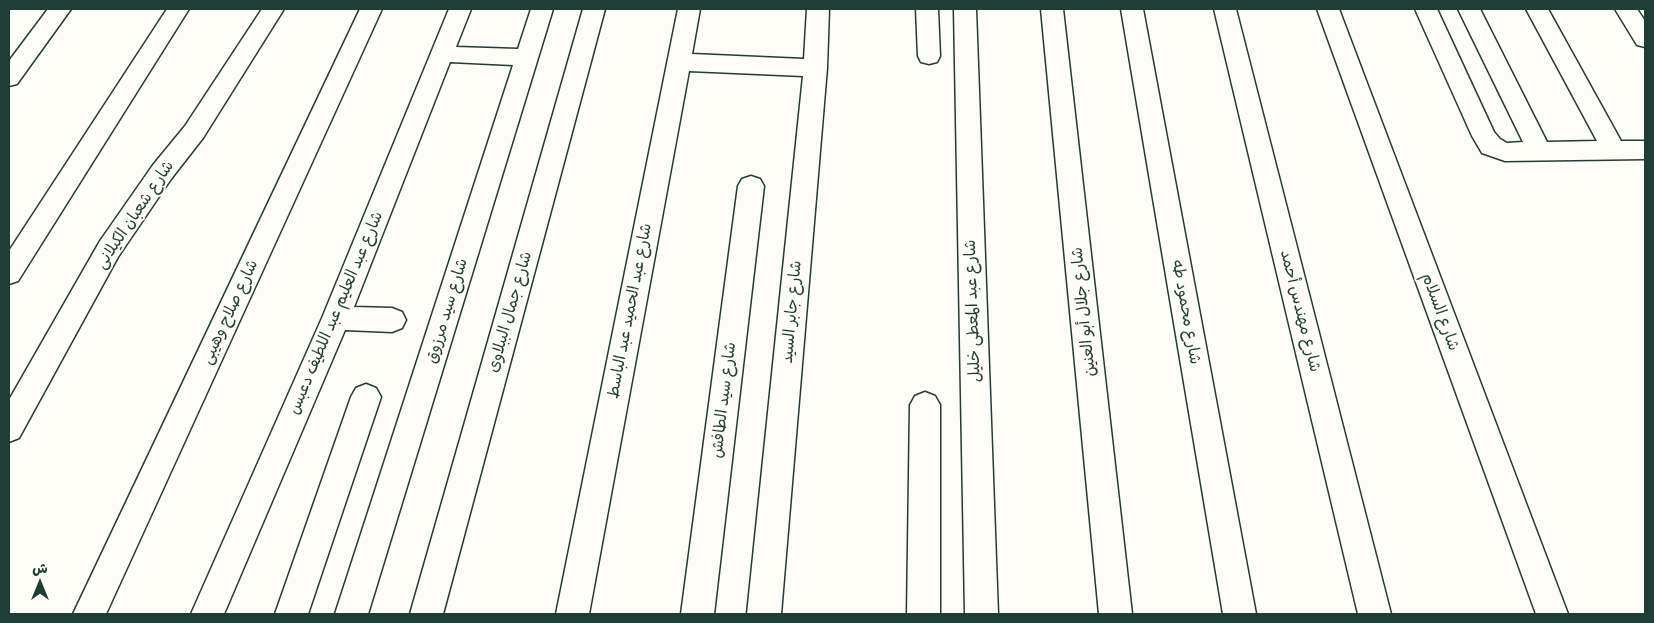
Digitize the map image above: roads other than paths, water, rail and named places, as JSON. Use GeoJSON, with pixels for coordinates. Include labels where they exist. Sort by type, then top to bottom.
{"type":"FeatureCollection","features":[{"type":"Feature","properties":{"kind":"street"},"geometry":{"type":"LineString","coordinates":[[9,78],[60,9]]}},
{"type":"Feature","properties":{"kind":"street"},"geometry":{"type":"LineString","coordinates":[[9,273],[178,9]]}},
{"type":"Feature","properties":{"kind":"street","name":"شارع شعبان الكيلانى"},"geometry":{"type":"LineString","coordinates":[[9,428],[109,249],[162,172],[194,132],[273,9]]}},
{"type":"Feature","properties":{"kind":"street","name":"شارع صلاح وهيبى"},"geometry":{"type":"LineString","coordinates":[[88,614],[371,9]]}},
{"type":"Feature","properties":{"kind":"street","name":"شارع عبد العليم عبد اللطيف دعبس"},"geometry":{"type":"LineString","coordinates":[[207,614],[336,318],[460,9]]}},
{"type":"Feature","properties":{"kind":"street","name":"شارع سيد مرزوق"},"geometry":{"type":"LineString","coordinates":[[352,614],[542,9]]}},
{"type":"Feature","properties":{"kind":"street","name":"شارع جمال الببلاوى"},"geometry":{"type":"LineString","coordinates":[[426,614],[594,9]]}},
{"type":"Feature","properties":{"kind":"street","name":"شارع عبد الحميد عبد الباسط"},"geometry":{"type":"LineString","coordinates":[[572,614],[689,9]]}},
{"type":"Feature","properties":{"kind":"street","name":"شارع جابر السيد"},"geometry":{"type":"LineString","coordinates":[[764,614],[815,68],[818,9]]}},
{"type":"Feature","properties":{"kind":"street"},"geometry":{"type":"LineString","coordinates":[[927,9],[929,56]]}},
{"type":"Feature","properties":{"kind":"street","name":"شارع عبد المعطى خليل"},"geometry":{"type":"LineString","coordinates":[[965,9],[982,614]]}},
{"type":"Feature","properties":{"kind":"street","name":"شارع جلال أبو العنين"},"geometry":{"type":"LineString","coordinates":[[1052,9],[1116,614]]}},
{"type":"Feature","properties":{"kind":"street","name":"شارع محمود طه"},"geometry":{"type":"LineString","coordinates":[[1132,9],[1240,614]]}},
{"type":"Feature","properties":{"kind":"street","name":"شارع مهندس أحمد"},"geometry":{"type":"LineString","coordinates":[[1225,9],[1375,614]]}},
{"type":"Feature","properties":{"kind":"street","name":"شارع السلام"},"geometry":{"type":"LineString","coordinates":[[1328,9],[1552,614]]}},
{"type":"Feature","properties":{"kind":"street"},"geometry":{"type":"LineString","coordinates":[[1426,9],[1484,136],[1491,146],[1505,152],[1645,150]]}},
{"type":"Feature","properties":{"kind":"street"},"geometry":{"type":"LineString","coordinates":[[1469,9],[1539,151]]}},
{"type":"Feature","properties":{"kind":"street"},"geometry":{"type":"LineString","coordinates":[[1537,9],[1614,151]]}},
{"type":"Feature","properties":{"kind":"street"},"geometry":{"type":"LineString","coordinates":[[1626,9],[1645,39]]}},
{"type":"Feature","properties":{"kind":"street"},"geometry":{"type":"LineString","coordinates":[[442,54],[526,58]]}},
{"type":"Feature","properties":{"kind":"street"},"geometry":{"type":"LineString","coordinates":[[678,62],[815,68]]}},
{"type":"Feature","properties":{"kind":"street","name":"شارع سيد الطافش"},"geometry":{"type":"LineString","coordinates":[[697,614],[751,186]]}},
{"type":"Feature","properties":{"kind":"street"},"geometry":{"type":"LineString","coordinates":[[336,318],[392,320]]}},
{"type":"Feature","properties":{"kind":"street"},"geometry":{"type":"LineString","coordinates":[[291,614],[366,397]]}},
{"type":"Feature","properties":{"kind":"street"},"geometry":{"type":"LineString","coordinates":[[923,614],[925,405]]}}]}
